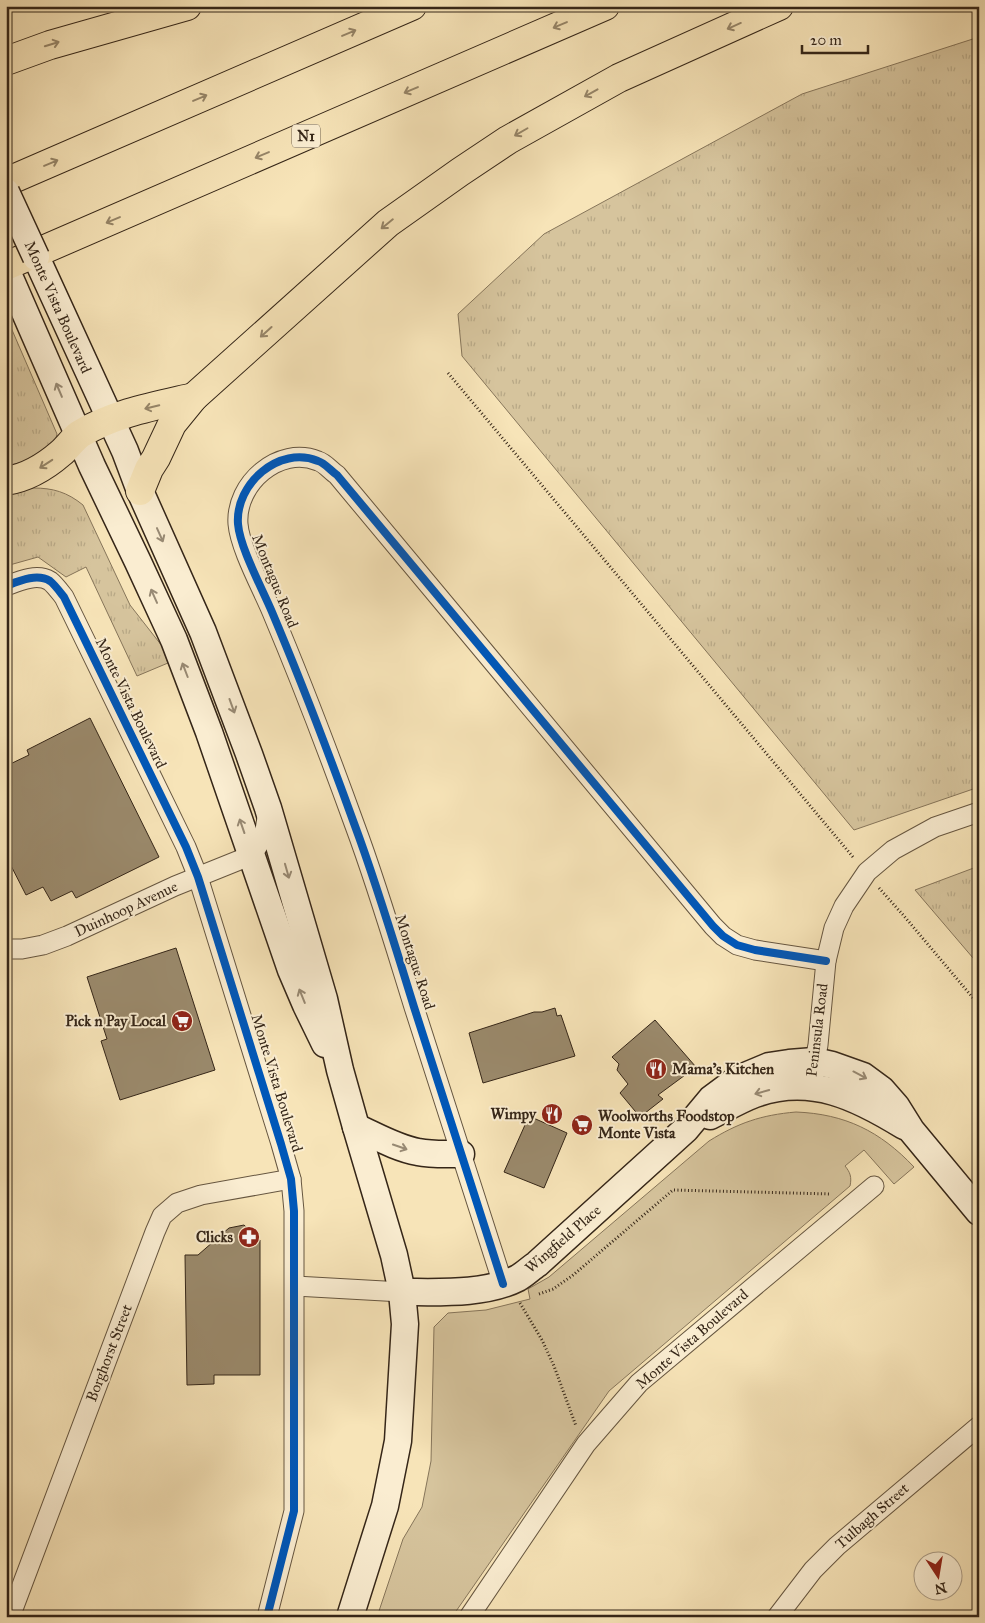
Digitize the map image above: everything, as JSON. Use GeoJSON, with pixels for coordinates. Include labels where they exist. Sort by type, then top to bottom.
{"type":"FeatureCollection","features":[{"type":"Feature","properties":{"kind":"highway"},"geometry":{"type":"LineString","coordinates":[[6,61],[50,45],[186,6]]}},
{"type":"Feature","properties":{"kind":"highway"},"geometry":{"type":"LineString","coordinates":[[6,182],[412,6]]}},
{"type":"Feature","properties":{"kind":"highway","name":"N1"},"geometry":{"type":"LineString","coordinates":[[6,268],[605,6]]}},
{"type":"Feature","properties":{"kind":"highway"},"geometry":{"type":"LineString","coordinates":[[140,491],[172,424],[194,397],[388,223],[508,140],[619,78],[779,6]]}},
{"type":"Feature","properties":{"kind":"highway"},"geometry":{"type":"LineString","coordinates":[[6,481],[28,474],[46,464],[78,435],[110,418],[194,397]]}},
{"type":"Feature","properties":{"kind":"main road","name":"Monte Vista Boulevard"},"geometry":{"type":"LineString","coordinates":[[6,192],[125,451],[140,491],[203,632],[268,808],[324,999],[340,1070],[394,1255],[402,1292],[405,1324],[398,1441],[385,1506],[350,1617]]}},
{"type":"Feature","properties":{"kind":"main road","name":"Monte Vista Boulevard"},"geometry":{"type":"LineString","coordinates":[[6,268],[78,435],[174,640],[209,732],[291,970],[324,1042],[340,1070]]}},
{"type":"Feature","properties":{"kind":"main road","name":"Wingfield Place"},"geometry":{"type":"LineString","coordinates":[[402,1292],[485,1289],[511,1291],[520,1277],[537,1264],[686,1129],[712,1099],[738,1079],[769,1066],[814,1061]]}},
{"type":"Feature","properties":{"kind":"main road"},"geometry":{"type":"LineString","coordinates":[[814,1061],[848,1069],[882,1090],[896,1106],[911,1130],[979,1212]]}},
{"type":"Feature","properties":{"kind":"main road","name":"Wingfield Place"},"geometry":{"type":"LineString","coordinates":[[686,1129],[756,1094],[772,1090],[810,1087]]}},
{"type":"Feature","properties":{"kind":"main road"},"geometry":{"type":"LineString","coordinates":[[810,1087],[826,1089],[860,1101],[911,1130]]}},
{"type":"Feature","properties":{"kind":"main road"},"geometry":{"type":"LineString","coordinates":[[356,1127],[395,1145],[417,1152],[461,1154]]}},
{"type":"Feature","properties":{"kind":"street","name":"Montague Road"},"geometry":{"type":"LineString","coordinates":[[511,1291],[461,1154],[356,827],[243,544],[238,523],[241,502],[248,486],[259,473],[276,463],[290,458],[303,458],[319,461],[337,475],[723,936],[737,945],[755,950],[826,961]]}},
{"type":"Feature","properties":{"kind":"street","name":"Monte Vista Boulevard"},"geometry":{"type":"LineString","coordinates":[[6,586],[28,579],[40,578],[50,582],[59,591],[71,610],[186,847],[198,877],[291,1179],[294,1211],[295,1286],[294,1511],[267,1617]]}},
{"type":"Feature","properties":{"kind":"street"},"geometry":{"type":"LineString","coordinates":[[252,855],[264,836],[268,808]]}},
{"type":"Feature","properties":{"kind":"street","name":"Peninsula Road"},"geometry":{"type":"LineString","coordinates":[[810,1087],[818,1045],[826,961],[834,928],[844,906],[867,872],[894,850],[935,828],[979,812]]}},
{"type":"Feature","properties":{"kind":"street","name":"Duinhoop Avenue"},"geometry":{"type":"LineString","coordinates":[[6,949],[34,947],[67,936],[175,886],[252,855]]}},
{"type":"Feature","properties":{"kind":"street","name":"Borghorst Street"},"geometry":{"type":"LineString","coordinates":[[10,1617],[162,1216],[177,1203],[201,1195],[291,1179]]}},
{"type":"Feature","properties":{"kind":"street","name":"Monte Vista Boulevard"},"geometry":{"type":"LineString","coordinates":[[469,1617],[586,1444],[639,1383],[874,1186]]}},
{"type":"Feature","properties":{"kind":"street","name":"Wingfield Place"},"geometry":{"type":"LineString","coordinates":[[295,1286],[402,1292]]}},
{"type":"Feature","properties":{"kind":"street","name":"Tulbagh Street"},"geometry":{"type":"LineString","coordinates":[[777,1617],[812,1570],[837,1546],[979,1426]]}},
{"type":"Feature","properties":{"kind":"path"},"geometry":{"type":"LineString","coordinates":[[448,373],[856,861]]}},
{"type":"Feature","properties":{"kind":"path"},"geometry":{"type":"LineString","coordinates":[[878,887],[979,1005]]}},
{"type":"Feature","properties":{"kind":"path"},"geometry":{"type":"LineString","coordinates":[[534,1295],[553,1289],[572,1276],[673,1190],[836,1195]]}},
{"type":"Feature","properties":{"kind":"path"},"geometry":{"type":"LineString","coordinates":[[511,1291],[542,1340],[554,1366],[578,1432]]}},
{"type":"Feature","properties":{"kind":"green space"},"geometry":{"type":"Polygon","coordinates":[[[979,37],[979,787],[854,830],[462,356],[458,314],[544,234],[802,94],[979,37]]]}},
{"type":"Feature","properties":{"kind":"green space"},"geometry":{"type":"Polygon","coordinates":[[[6,316],[57,434],[53,450],[27,461],[6,466],[6,316]]]}},
{"type":"Feature","properties":{"kind":"green space"},"geometry":{"type":"Polygon","coordinates":[[[33,488],[59,492],[83,505],[130,605],[162,646],[168,663],[137,676],[86,567],[66,577],[38,557],[6,566],[6,493],[33,488]]]}},
{"type":"Feature","properties":{"kind":"green space"},"geometry":{"type":"Polygon","coordinates":[[[979,866],[979,965],[915,890],[979,866]]]}},
{"type":"Feature","properties":{"kind":"green space"},"geometry":{"type":"Polygon","coordinates":[[[796,1112],[830,1116],[861,1127],[875,1134],[901,1154],[914,1167],[894,1184],[864,1150],[845,1166],[850,1175],[850,1186],[609,1391],[452,1617],[377,1617],[403,1539],[422,1507],[431,1461],[434,1327],[448,1313],[486,1310],[530,1299],[528,1289],[549,1277],[709,1141],[730,1129],[750,1121],[772,1115],[796,1112]]]}},
{"type":"Feature","properties":{"kind":"building"},"geometry":{"type":"Polygon","coordinates":[[[90,718],[159,857],[76,898],[72,891],[51,901],[43,887],[26,895],[6,856],[6,766],[29,755],[27,750],[90,718]]]}},
{"type":"Feature","properties":{"kind":"building"},"geometry":{"type":"Polygon","coordinates":[[[176,948],[215,1070],[120,1100],[101,1041],[107,1039],[87,977],[176,948]]]}},
{"type":"Feature","properties":{"kind":"building"},"geometry":{"type":"Polygon","coordinates":[[[555,1008],[557,1016],[561,1015],[575,1056],[483,1083],[469,1033],[534,1012],[555,1008]]]}},
{"type":"Feature","properties":{"kind":"building","name":"Mama's Kitchen"},"geometry":{"type":"Polygon","coordinates":[[[655,1020],[696,1067],[658,1095],[663,1099],[640,1117],[620,1093],[628,1084],[617,1070],[619,1064],[612,1057],[655,1020]]]}},
{"type":"Feature","properties":{"kind":"building"},"geometry":{"type":"Polygon","coordinates":[[[529,1116],[567,1133],[544,1188],[504,1172],[529,1116]]]}},
{"type":"Feature","properties":{"kind":"building"},"geometry":{"type":"Polygon","coordinates":[[[244,1225],[260,1240],[260,1375],[214,1375],[214,1384],[187,1385],[185,1255],[198,1255],[229,1228],[244,1225]]]}},
{"type":"Feature","properties":{"kind":"cycle path"},"geometry":{"type":"LineString","coordinates":[[503,1284],[363,848],[305,692],[243,544],[238,524],[239,509],[244,495],[252,482],[275,463],[289,458],[303,457],[326,465],[337,475],[723,936],[737,945],[755,950],[826,961]]}},
{"type":"Feature","properties":{"kind":"cycle path"},"geometry":{"type":"LineString","coordinates":[[6,586],[28,579],[45,579],[50,581],[64,597],[186,847],[198,877],[291,1179],[294,1211],[294,1511],[267,1617]]}},
{"type":"Feature","properties":{"kind":"place","name":"Pick n Pay Local"},"geometry":{"type":"Point","coordinates":[182,1021]}},
{"type":"Feature","properties":{"kind":"place","name":"Mama's Kitchen"},"geometry":{"type":"Point","coordinates":[656,1069]}},
{"type":"Feature","properties":{"kind":"place","name":"Wimpy"},"geometry":{"type":"Point","coordinates":[552,1114]}},
{"type":"Feature","properties":{"kind":"place","name":"Woolworths Foodstop Monte Vista"},"geometry":{"type":"Point","coordinates":[582,1125]}},
{"type":"Feature","properties":{"kind":"place","name":"Clicks"},"geometry":{"type":"Point","coordinates":[249,1237]}}]}
